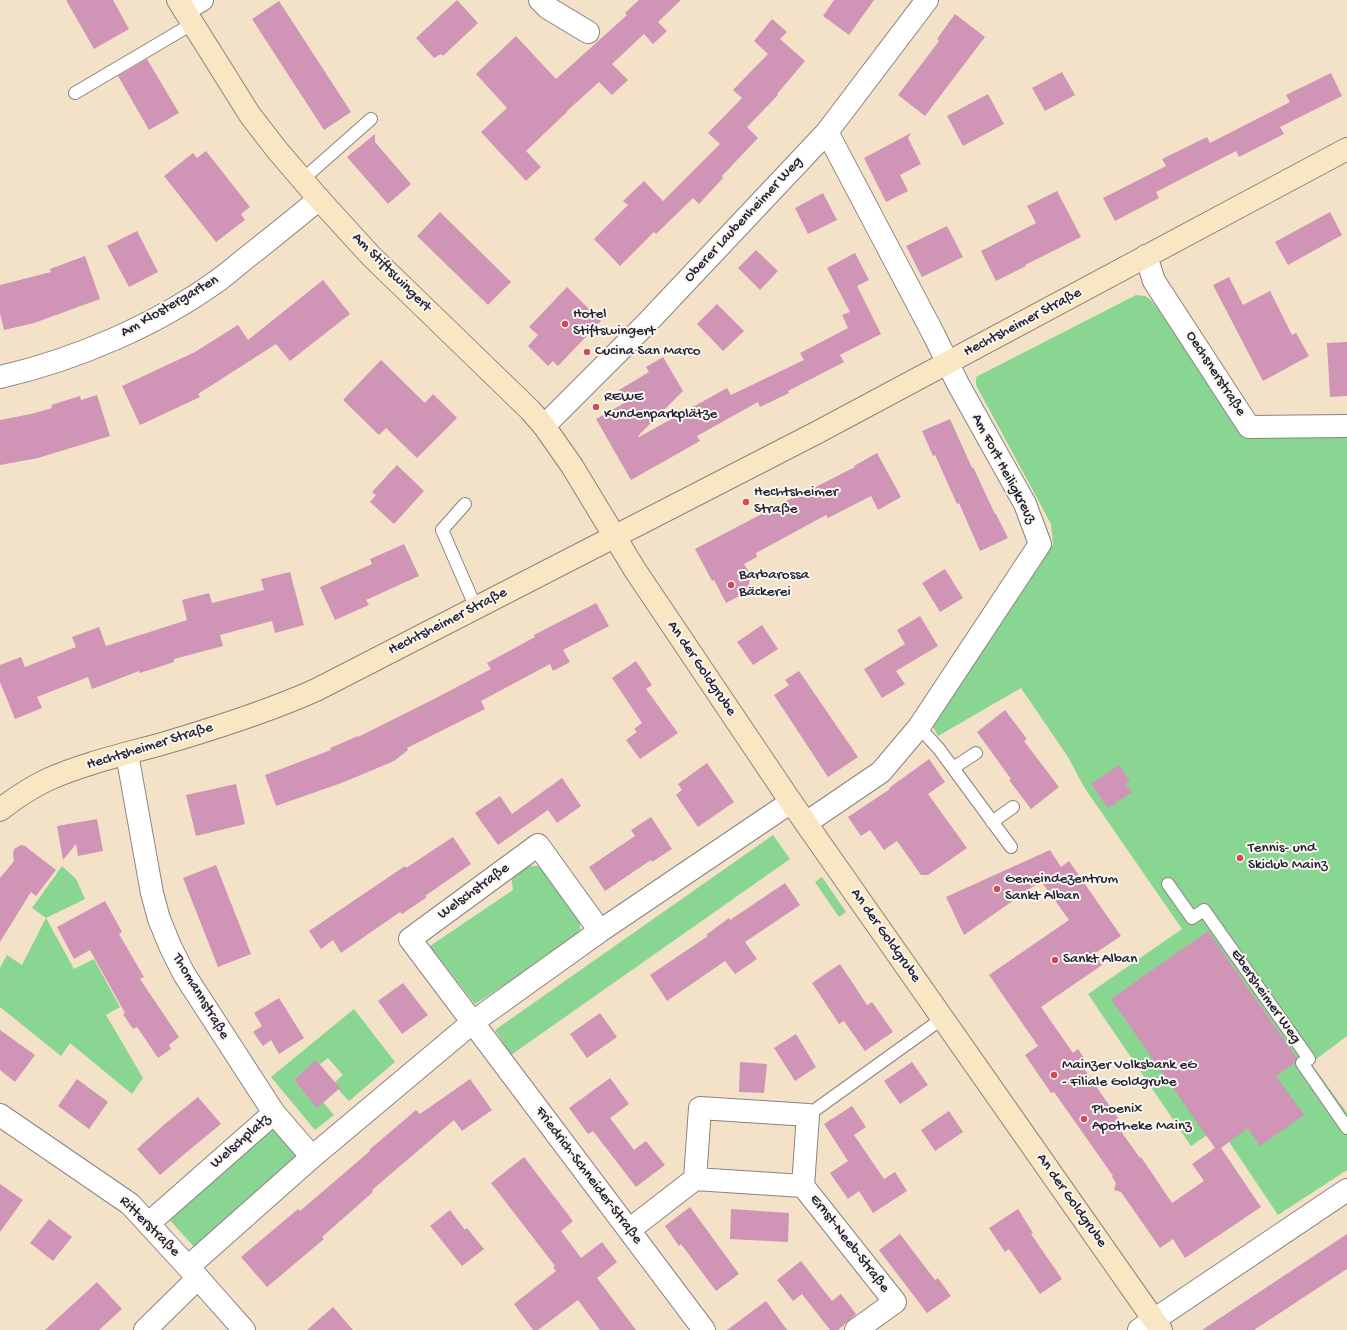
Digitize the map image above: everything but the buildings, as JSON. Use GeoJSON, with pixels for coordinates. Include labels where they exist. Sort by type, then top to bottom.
{"type":"FeatureCollection","features":[{"type":"Feature","properties":{"kind":"street"},"geometry":{"type":"LineString","coordinates":[[540,0],[548,8],[588,32]]}},
{"type":"Feature","properties":{"kind":"street","name":"Oberer Laubenheimer Weg"},"geometry":{"type":"LineString","coordinates":[[544,426],[647,322],[827,132],[928,0]]}},
{"type":"Feature","properties":{"kind":"street","name":"Am Stiftswingert"},"geometry":{"type":"LineString","coordinates":[[189,9],[250,115],[302,180],[371,256],[530,410],[544,426],[572,466],[616,537]]}},
{"type":"Feature","properties":{"kind":"street","name":"Am Fort Heiligkreuz"},"geometry":{"type":"LineString","coordinates":[[806,823],[881,772],[919,727],[1040,544],[1025,504],[958,384],[827,132]]}},
{"type":"Feature","properties":{"kind":"street","name":"Hechtsheimer Straße"},"geometry":{"type":"LineString","coordinates":[[0,810],[30,789],[76,769],[209,730],[283,705],[316,690],[818,432],[1347,149]]}},
{"type":"Feature","properties":{"kind":"street","name":"Am Klostergarten"},"geometry":{"type":"LineString","coordinates":[[0,376],[32,368],[102,345],[174,308],[220,279],[319,199]]}},
{"type":"Feature","properties":{"kind":"street","name":"Oechsnerstraße"},"geometry":{"type":"LineString","coordinates":[[1146,256],[1154,281],[1249,427],[1347,426]]}},
{"type":"Feature","properties":{"kind":"street","name":"An der Goldgrube"},"geometry":{"type":"LineString","coordinates":[[616,537],[643,582],[806,823],[943,1018],[1152,1326]]}},
{"type":"Feature","properties":{"kind":"street","name":"Thomannstraße"},"geometry":{"type":"LineString","coordinates":[[127,754],[152,893],[159,919],[184,974],[274,1113]]}},
{"type":"Feature","properties":{"kind":"street"},"geometry":{"type":"LineString","coordinates":[[145,1330],[193,1272],[312,1157],[473,1022],[600,931],[792,802]]}},
{"type":"Feature","properties":{"kind":"street","name":"Welschstraße"},"geometry":{"type":"LineString","coordinates":[[473,1022],[410,939],[538,845],[600,931]]}},
{"type":"Feature","properties":{"kind":"street","name":"Friedrich-Schneider-Straße"},"geometry":{"type":"LineString","coordinates":[[473,1022],[704,1330]]}},
{"type":"Feature","properties":{"kind":"street"},"geometry":{"type":"LineString","coordinates":[[629,1230],[695,1179],[700,1108],[808,1115]]}},
{"type":"Feature","properties":{"kind":"street","name":"Welschplatz"},"geometry":{"type":"LineString","coordinates":[[148,1223],[274,1113],[312,1157]]}},
{"type":"Feature","properties":{"kind":"street","name":"Ritterstraße"},"geometry":{"type":"LineString","coordinates":[[0,1115],[130,1204],[244,1330]]}},
{"type":"Feature","properties":{"kind":"street","name":"Ernst-Neeb-Straße"},"geometry":{"type":"LineString","coordinates":[[808,1115],[803,1186],[895,1302],[856,1330]]}},
{"type":"Feature","properties":{"kind":"street","name":"Ernst-Neeb-Straße"},"geometry":{"type":"LineString","coordinates":[[695,1179],[803,1186]]}},
{"type":"Feature","properties":{"kind":"street"},"geometry":{"type":"LineString","coordinates":[[1152,1326],[1347,1190]]}},
{"type":"Feature","properties":{"kind":"lane"},"geometry":{"type":"LineString","coordinates":[[74,93],[189,9]]}},
{"type":"Feature","properties":{"kind":"lane"},"geometry":{"type":"LineString","coordinates":[[302,180],[370,119]]}},
{"type":"Feature","properties":{"kind":"lane"},"geometry":{"type":"LineString","coordinates":[[466,504],[442,530],[476,608]]}},
{"type":"Feature","properties":{"kind":"lane"},"geometry":{"type":"LineString","coordinates":[[919,727],[939,749],[1011,847]]}},
{"type":"Feature","properties":{"kind":"lane"},"geometry":{"type":"LineString","coordinates":[[953,768],[976,753]]}},
{"type":"Feature","properties":{"kind":"lane"},"geometry":{"type":"LineString","coordinates":[[992,822],[1013,807]]}},
{"type":"Feature","properties":{"kind":"lane","name":"Ebersheimer Weg"},"geometry":{"type":"LineString","coordinates":[[1168,884],[1192,918],[1204,910],[1309,1059],[1302,1063],[1347,1128]]}},
{"type":"Feature","properties":{"kind":"lane"},"geometry":{"type":"LineString","coordinates":[[808,1115],[943,1018]]}},
{"type":"Feature","properties":{"kind":"green space"},"geometry":{"type":"Polygon","coordinates":[[[1136,295],[1145,296],[1152,301],[1252,434],[1347,434],[1347,1036],[1311,1063],[1347,1113],[1347,1170],[1278,1215],[1219,1127],[1191,1146],[1088,994],[1182,929],[1084,787],[1068,757],[1021,688],[938,736],[929,720],[1053,544],[1051,524],[976,385],[976,377],[1136,295]]]}},
{"type":"Feature","properties":{"kind":"green space"},"geometry":{"type":"Polygon","coordinates":[[[773,835],[790,859],[511,1055],[495,1030],[773,835]]]}},
{"type":"Feature","properties":{"kind":"green space"},"geometry":{"type":"Polygon","coordinates":[[[62,866],[76,879],[85,899],[46,918],[32,908],[62,866]]]}},
{"type":"Feature","properties":{"kind":"green space"},"geometry":{"type":"Polygon","coordinates":[[[538,866],[546,871],[578,912],[581,935],[475,1004],[430,946],[513,890],[511,874],[522,867],[538,866]]]}},
{"type":"Feature","properties":{"kind":"green space"},"geometry":{"type":"Polygon","coordinates":[[[822,877],[846,912],[839,917],[815,882],[822,877]]]}},
{"type":"Feature","properties":{"kind":"green space"},"geometry":{"type":"Polygon","coordinates":[[[46,918],[74,969],[94,959],[120,1007],[106,1015],[143,1078],[132,1094],[70,1043],[61,1056],[0,1007],[0,968],[7,955],[22,965],[46,918]]]}},
{"type":"Feature","properties":{"kind":"green space"},"geometry":{"type":"Polygon","coordinates":[[[354,1009],[395,1062],[349,1101],[338,1089],[335,1082],[343,1075],[328,1058],[320,1064],[316,1061],[294,1080],[317,1107],[323,1102],[334,1115],[315,1130],[271,1077],[354,1009]]]}},
{"type":"Feature","properties":{"kind":"green space"},"geometry":{"type":"Polygon","coordinates":[[[272,1128],[298,1158],[195,1248],[168,1218],[272,1128]]]}},
{"type":"Feature","properties":{"kind":"place","name":"Hotel Stiftswingert"},"geometry":{"type":"Point","coordinates":[565,324]}},
{"type":"Feature","properties":{"kind":"place","name":"Cucina San Marco"},"geometry":{"type":"Point","coordinates":[587,352]}},
{"type":"Feature","properties":{"kind":"place","name":"REWE Kundenparkplätze"},"geometry":{"type":"Point","coordinates":[596,407]}},
{"type":"Feature","properties":{"kind":"place","name":"Hechtsheimer Straße"},"geometry":{"type":"Point","coordinates":[746,502]}},
{"type":"Feature","properties":{"kind":"place","name":"Barbarossa Bäckerei"},"geometry":{"type":"Point","coordinates":[731,585]}},
{"type":"Feature","properties":{"kind":"place","name":"Tennis- und Skiclub Mainz"},"geometry":{"type":"Point","coordinates":[1240,858]}},
{"type":"Feature","properties":{"kind":"place","name":"Gemeindezentrum Sankt Alban"},"geometry":{"type":"Point","coordinates":[997,889]}},
{"type":"Feature","properties":{"kind":"place","name":"Sankt Alban"},"geometry":{"type":"Point","coordinates":[1055,960]}},
{"type":"Feature","properties":{"kind":"place","name":"Mainzer Volksbank eG - Filiale Goldgrube"},"geometry":{"type":"Point","coordinates":[1054,1075]}},
{"type":"Feature","properties":{"kind":"place","name":"Phoenix Apotheke Mainz"},"geometry":{"type":"Point","coordinates":[1084,1119]}}]}
